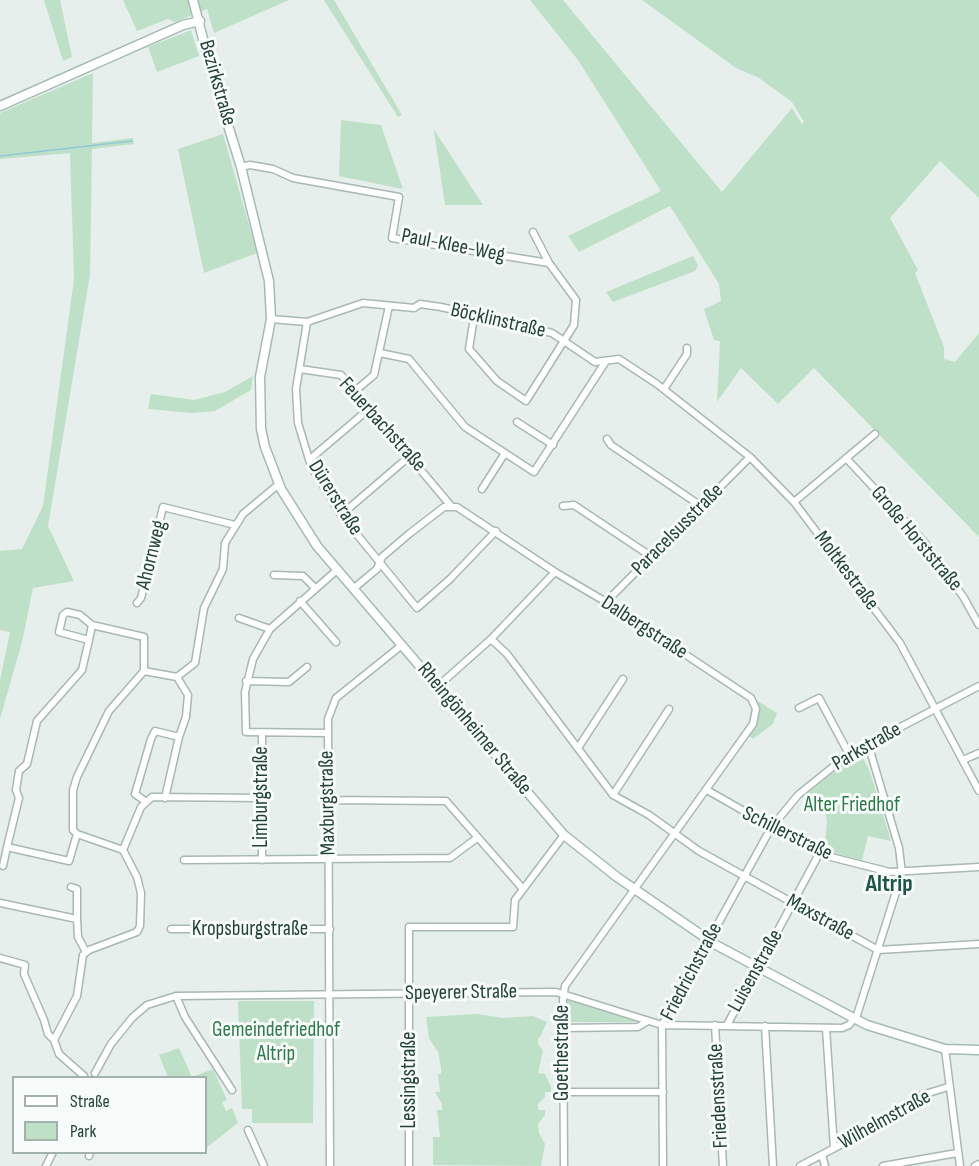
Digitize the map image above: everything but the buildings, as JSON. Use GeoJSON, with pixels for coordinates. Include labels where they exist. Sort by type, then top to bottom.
{"type":"FeatureCollection","features":[{"type":"Feature","properties":{"kind":"street","name":"Bezirkstraße"},"geometry":{"type":"LineString","coordinates":[[193,0],[212,74],[241,167],[269,281],[270,319]]}},
{"type":"Feature","properties":{"kind":"street"},"geometry":{"type":"LineString","coordinates":[[0,106],[183,25],[200,21]]}},
{"type":"Feature","properties":{"kind":"street","name":"Paul-Klee-Weg"},"geometry":{"type":"LineString","coordinates":[[241,167],[249,165],[273,169],[292,178],[399,196],[392,238],[549,263]]}},
{"type":"Feature","properties":{"kind":"street","name":"Paul-Klee-Weg"},"geometry":{"type":"LineString","coordinates":[[474,317],[469,350],[497,381],[526,401],[574,325],[576,300],[549,263],[533,232]]}},
{"type":"Feature","properties":{"kind":"street","name":"Böcklinstraße"},"geometry":{"type":"LineString","coordinates":[[270,319],[307,322],[363,303],[414,308],[420,304],[468,312],[474,317],[552,333],[595,362],[619,359],[664,389]]}},
{"type":"Feature","properties":{"kind":"street"},"geometry":{"type":"LineString","coordinates":[[355,391],[374,375],[389,306]]}},
{"type":"Feature","properties":{"kind":"street","name":"Rheingönheimer Straße"},"geometry":{"type":"LineString","coordinates":[[270,319],[260,377],[259,399],[265,447],[279,484],[306,530],[337,570],[564,835],[634,890],[709,940],[854,1019],[879,1030],[945,1049],[979,1050]]}},
{"type":"Feature","properties":{"kind":"street","name":"Dürerstraße"},"geometry":{"type":"LineString","coordinates":[[307,322],[297,389],[298,423],[309,460],[314,473],[341,515],[417,608],[450,579],[496,531]]}},
{"type":"Feature","properties":{"kind":"street"},"geometry":{"type":"LineString","coordinates":[[664,389],[687,354],[687,348]]}},
{"type":"Feature","properties":{"kind":"street"},"geometry":{"type":"LineString","coordinates":[[380,353],[409,359],[465,427],[534,472],[606,361]]}},
{"type":"Feature","properties":{"kind":"street","name":"Feuerbachstraße"},"geometry":{"type":"LineString","coordinates":[[300,369],[341,375],[411,455],[451,506]]}},
{"type":"Feature","properties":{"kind":"street","name":"Moltkestraße"},"geometry":{"type":"LineString","coordinates":[[664,389],[750,457],[794,502],[900,643],[979,791]]}},
{"type":"Feature","properties":{"kind":"street"},"geometry":{"type":"LineString","coordinates":[[309,460],[370,408]]}},
{"type":"Feature","properties":{"kind":"street"},"geometry":{"type":"LineString","coordinates":[[518,422],[552,445]]}},
{"type":"Feature","properties":{"kind":"street"},"geometry":{"type":"LineString","coordinates":[[794,502],[875,434]]}},
{"type":"Feature","properties":{"kind":"street"},"geometry":{"type":"LineString","coordinates":[[607,439],[611,445],[701,506]]}},
{"type":"Feature","properties":{"kind":"street"},"geometry":{"type":"LineString","coordinates":[[482,489],[506,453]]}},
{"type":"Feature","properties":{"kind":"street"},"geometry":{"type":"LineString","coordinates":[[341,515],[411,455]]}},
{"type":"Feature","properties":{"kind":"street","name":"Paracelsusstraße"},"geometry":{"type":"LineString","coordinates":[[606,602],[750,457]]}},
{"type":"Feature","properties":{"kind":"street","name":"Große Horststraße"},"geometry":{"type":"LineString","coordinates":[[846,458],[926,544],[964,598],[979,625]]}},
{"type":"Feature","properties":{"kind":"street"},"geometry":{"type":"LineString","coordinates":[[144,671],[177,677],[195,663],[204,608],[224,569],[225,543],[243,514],[279,484]]}},
{"type":"Feature","properties":{"kind":"street"},"geometry":{"type":"LineString","coordinates":[[563,506],[574,505],[652,557]]}},
{"type":"Feature","properties":{"kind":"street"},"geometry":{"type":"LineString","coordinates":[[353,589],[377,569],[382,557],[409,534],[444,507],[451,506]]}},
{"type":"Feature","properties":{"kind":"street","name":"Dalbergstraße"},"geometry":{"type":"LineString","coordinates":[[451,506],[465,511],[555,572],[606,602],[751,698],[756,709],[753,724],[634,890]]}},
{"type":"Feature","properties":{"kind":"street","name":"Ahornweg"},"geometry":{"type":"LineString","coordinates":[[138,603],[163,507],[235,525]]}},
{"type":"Feature","properties":{"kind":"street"},"geometry":{"type":"LineString","coordinates":[[327,733],[250,734],[245,729],[246,681],[257,651],[270,629],[337,570]]}},
{"type":"Feature","properties":{"kind":"street"},"geometry":{"type":"LineString","coordinates":[[437,687],[491,639],[555,572]]}},
{"type":"Feature","properties":{"kind":"street"},"geometry":{"type":"LineString","coordinates":[[274,576],[303,576],[315,588]]}},
{"type":"Feature","properties":{"kind":"street"},"geometry":{"type":"LineString","coordinates":[[300,601],[336,642]]}},
{"type":"Feature","properties":{"kind":"street"},"geometry":{"type":"LineString","coordinates":[[54,1040],[77,996],[80,960],[86,952],[127,937],[137,932],[140,926],[140,885],[123,850],[76,834],[71,825],[77,777],[110,711],[144,671],[144,637],[92,625],[80,615],[67,612],[63,615],[58,632],[89,640]]}},
{"type":"Feature","properties":{"kind":"street"},"geometry":{"type":"LineString","coordinates":[[239,618],[270,629]]}},
{"type":"Feature","properties":{"kind":"street"},"geometry":{"type":"LineString","coordinates":[[3,866],[19,798],[16,790],[20,771],[27,764],[37,721],[82,670],[92,625]]}},
{"type":"Feature","properties":{"kind":"street"},"geometry":{"type":"LineString","coordinates":[[491,639],[507,654],[613,795],[669,708]]}},
{"type":"Feature","properties":{"kind":"street","name":"Maxburgstraße"},"geometry":{"type":"LineString","coordinates":[[330,1166],[327,719],[336,698],[402,645]]}},
{"type":"Feature","properties":{"kind":"street"},"geometry":{"type":"LineString","coordinates":[[246,681],[289,682],[308,667]]}},
{"type":"Feature","properties":{"kind":"street"},"geometry":{"type":"LineString","coordinates":[[165,798],[186,717],[188,695],[177,677]]}},
{"type":"Feature","properties":{"kind":"street"},"geometry":{"type":"LineString","coordinates":[[578,748],[623,679]]}},
{"type":"Feature","properties":{"kind":"street","name":"Parkstraße"},"geometry":{"type":"LineString","coordinates":[[771,828],[798,795],[849,754],[979,686]]}},
{"type":"Feature","properties":{"kind":"street"},"geometry":{"type":"LineString","coordinates":[[799,708],[819,698],[849,754]]}},
{"type":"Feature","properties":{"kind":"street"},"geometry":{"type":"LineString","coordinates":[[145,801],[135,794],[150,739],[155,731],[179,737]]}},
{"type":"Feature","properties":{"kind":"street","name":"Limburgstraße"},"geometry":{"type":"LineString","coordinates":[[262,734],[262,860]]}},
{"type":"Feature","properties":{"kind":"street"},"geometry":{"type":"LineString","coordinates":[[854,1019],[902,873],[899,848],[868,744]]}},
{"type":"Feature","properties":{"kind":"street"},"geometry":{"type":"LineString","coordinates":[[963,760],[979,753]]}},
{"type":"Feature","properties":{"kind":"street","name":"Schillerstraße"},"geometry":{"type":"LineString","coordinates":[[707,790],[819,854],[902,873],[979,867]]}},
{"type":"Feature","properties":{"kind":"street","name":"Maxstraße"},"geometry":{"type":"LineString","coordinates":[[613,795],[744,876],[878,950],[979,944]]}},
{"type":"Feature","properties":{"kind":"street"},"geometry":{"type":"LineString","coordinates":[[123,850],[145,801],[152,797],[262,798]]}},
{"type":"Feature","properties":{"kind":"street"},"geometry":{"type":"LineString","coordinates":[[328,800],[446,801],[523,889],[564,835]]}},
{"type":"Feature","properties":{"kind":"street","name":"Friedrichstraße"},"geometry":{"type":"LineString","coordinates":[[663,1166],[662,1025],[771,828]]}},
{"type":"Feature","properties":{"kind":"street"},"geometry":{"type":"LineString","coordinates":[[8,847],[69,861],[76,834]]}},
{"type":"Feature","properties":{"kind":"street"},"geometry":{"type":"LineString","coordinates":[[184,860],[450,858],[477,838]]}},
{"type":"Feature","properties":{"kind":"street","name":"Luisenstraße"},"geometry":{"type":"LineString","coordinates":[[727,1025],[819,854]]}},
{"type":"Feature","properties":{"kind":"street"},"geometry":{"type":"LineString","coordinates":[[71,887],[78,889],[78,937],[86,952]]}},
{"type":"Feature","properties":{"kind":"street","name":"Lessingstraße"},"geometry":{"type":"LineString","coordinates":[[409,1166],[410,927],[513,927],[515,900],[523,889]]}},
{"type":"Feature","properties":{"kind":"street","name":"Goethestraße"},"geometry":{"type":"LineString","coordinates":[[564,1166],[563,993],[572,975],[634,890]]}},
{"type":"Feature","properties":{"kind":"street"},"geometry":{"type":"LineString","coordinates":[[0,903],[77,919]]}},
{"type":"Feature","properties":{"kind":"street","name":"Kropsburgstraße"},"geometry":{"type":"LineString","coordinates":[[171,929],[330,929]]}},
{"type":"Feature","properties":{"kind":"street"},"geometry":{"type":"LineString","coordinates":[[0,958],[25,965],[24,974],[48,1034],[54,1040],[59,1054],[83,1076]]}},
{"type":"Feature","properties":{"kind":"street","name":"Speyerer Straße"},"geometry":{"type":"LineString","coordinates":[[97,1075],[115,1038],[132,1017],[147,1005],[176,996],[330,993],[563,993],[662,1025],[842,1028],[854,1019]]}},
{"type":"Feature","properties":{"kind":"street"},"geometry":{"type":"LineString","coordinates":[[176,996],[185,1017],[232,1090]]}},
{"type":"Feature","properties":{"kind":"street"},"geometry":{"type":"LineString","coordinates":[[563,1028],[638,1028],[648,1021]]}},
{"type":"Feature","properties":{"kind":"street","name":"Friedensstraße"},"geometry":{"type":"LineString","coordinates":[[715,1025],[723,1166]]}},
{"type":"Feature","properties":{"kind":"street"},"geometry":{"type":"LineString","coordinates":[[765,1026],[773,1166]]}},
{"type":"Feature","properties":{"kind":"street"},"geometry":{"type":"LineString","coordinates":[[826,1028],[834,1148]]}},
{"type":"Feature","properties":{"kind":"street"},"geometry":{"type":"LineString","coordinates":[[945,1049],[948,1087],[960,1166]]}},
{"type":"Feature","properties":{"kind":"street","name":"Wilhelmstraße"},"geometry":{"type":"LineString","coordinates":[[800,1166],[873,1128],[922,1095],[948,1087]]}},
{"type":"Feature","properties":{"kind":"street"},"geometry":{"type":"LineString","coordinates":[[564,1092],[663,1092]]}},
{"type":"Feature","properties":{"kind":"street"},"geometry":{"type":"LineString","coordinates":[[248,1130],[264,1166]]}},
{"type":"Feature","properties":{"kind":"street"},"geometry":{"type":"LineString","coordinates":[[883,1166],[957,1153]]}},
{"type":"Feature","properties":{"kind":"street","name":"Wilhelmstraße"},"geometry":{"type":"LineString","coordinates":[[822,1155],[825,1166]]}},
{"type":"Feature","properties":{"kind":"green space"},"geometry":{"type":"Polygon","coordinates":[[[44,0],[60,0],[72,57],[63,61],[44,0]]]}},
{"type":"Feature","properties":{"kind":"green space"},"geometry":{"type":"Polygon","coordinates":[[[123,0],[289,0],[214,33],[207,9],[175,22],[168,19],[137,31],[123,0]]]}},
{"type":"Feature","properties":{"kind":"green space"},"geometry":{"type":"Polygon","coordinates":[[[324,0],[334,0],[402,115],[398,117],[324,0]]]}},
{"type":"Feature","properties":{"kind":"green space"},"geometry":{"type":"Polygon","coordinates":[[[530,0],[563,0],[722,192],[792,108],[802,124],[804,122],[792,102],[759,78],[736,68],[642,0],[979,0],[979,198],[940,161],[890,218],[918,270],[915,273],[944,347],[944,359],[955,362],[979,333],[979,537],[814,368],[778,404],[741,368],[717,402],[720,341],[714,340],[704,309],[721,301],[719,284],[670,206],[579,252],[568,236],[661,191],[578,60],[530,0]]]}},
{"type":"Feature","properties":{"kind":"green space"},"geometry":{"type":"Polygon","coordinates":[[[191,30],[199,56],[157,72],[148,47],[191,30]]]}},
{"type":"Feature","properties":{"kind":"green space"},"geometry":{"type":"Polygon","coordinates":[[[93,73],[92,143],[133,138],[134,144],[92,149],[90,275],[48,526],[74,581],[33,588],[22,642],[0,719],[0,680],[10,632],[0,630],[0,551],[22,549],[43,506],[74,279],[70,153],[0,159],[0,113],[93,73]]]}},
{"type":"Feature","properties":{"kind":"green space"},"geometry":{"type":"Polygon","coordinates":[[[341,120],[381,125],[403,189],[339,176],[341,120]]]}},
{"type":"Feature","properties":{"kind":"green space"},"geometry":{"type":"Polygon","coordinates":[[[435,131],[483,205],[445,205],[435,131]]]}},
{"type":"Feature","properties":{"kind":"green space"},"geometry":{"type":"Polygon","coordinates":[[[223,134],[257,253],[204,273],[178,149],[223,134]]]}},
{"type":"Feature","properties":{"kind":"green space"},"geometry":{"type":"Polygon","coordinates":[[[693,256],[698,265],[695,271],[613,302],[606,292],[693,256]]]}},
{"type":"Feature","properties":{"kind":"green space"},"geometry":{"type":"Polygon","coordinates":[[[253,376],[251,390],[215,411],[192,413],[148,409],[151,394],[194,400],[225,392],[253,376]]]}},
{"type":"Feature","properties":{"kind":"green space"},"geometry":{"type":"Polygon","coordinates":[[[756,700],[777,713],[773,724],[753,739],[749,736],[759,717],[756,700]]]}},
{"type":"Feature","properties":{"kind":"green space","name":"Alter Friedhof"},"geometry":{"type":"Polygon","coordinates":[[[861,754],[870,772],[891,841],[868,836],[862,860],[822,850],[825,844],[827,822],[823,801],[808,793],[848,761],[861,754]]]}},
{"type":"Feature","properties":{"kind":"green space"},"geometry":{"type":"Polygon","coordinates":[[[568,1000],[638,1022],[568,1022],[568,1000]]]}},
{"type":"Feature","properties":{"kind":"green space","name":"Gemeindefriedhof Altrip"},"geometry":{"type":"Polygon","coordinates":[[[238,1001],[314,1001],[313,1123],[252,1123],[252,1109],[242,1109],[238,1001]]]}},
{"type":"Feature","properties":{"kind":"green space"},"geometry":{"type":"Polygon","coordinates":[[[477,1014],[503,1018],[533,1016],[547,1022],[538,1038],[538,1044],[543,1051],[538,1073],[545,1074],[551,1087],[551,1092],[545,1092],[545,1097],[538,1104],[538,1110],[545,1110],[545,1115],[538,1124],[539,1133],[545,1144],[541,1166],[433,1165],[433,1137],[440,1137],[437,1110],[442,1110],[442,1104],[435,1092],[440,1092],[438,1074],[441,1074],[441,1068],[438,1052],[429,1038],[426,1017],[477,1014]]]}},
{"type":"Feature","properties":{"kind":"green space","name":"Gemeindefriedhof Altrip"},"geometry":{"type":"Polygon","coordinates":[[[179,1048],[192,1076],[168,1076],[159,1055],[179,1048]]]}},
{"type":"Feature","properties":{"kind":"green space","name":"Gemeindefriedhof Altrip"},"geometry":{"type":"Polygon","coordinates":[[[213,1069],[227,1100],[222,1102],[226,1111],[232,1108],[238,1123],[207,1147],[207,1076],[195,1076],[213,1069]]]}},
{"type":"Feature","properties":{"kind":"waterway"},"geometry":{"type":"LineString","coordinates":[[0,156],[132,141]]}},
{"type":"Feature","properties":{"kind":"district","name":"Altrip"},"geometry":{"type":"Point","coordinates":[889,885]}}]}
